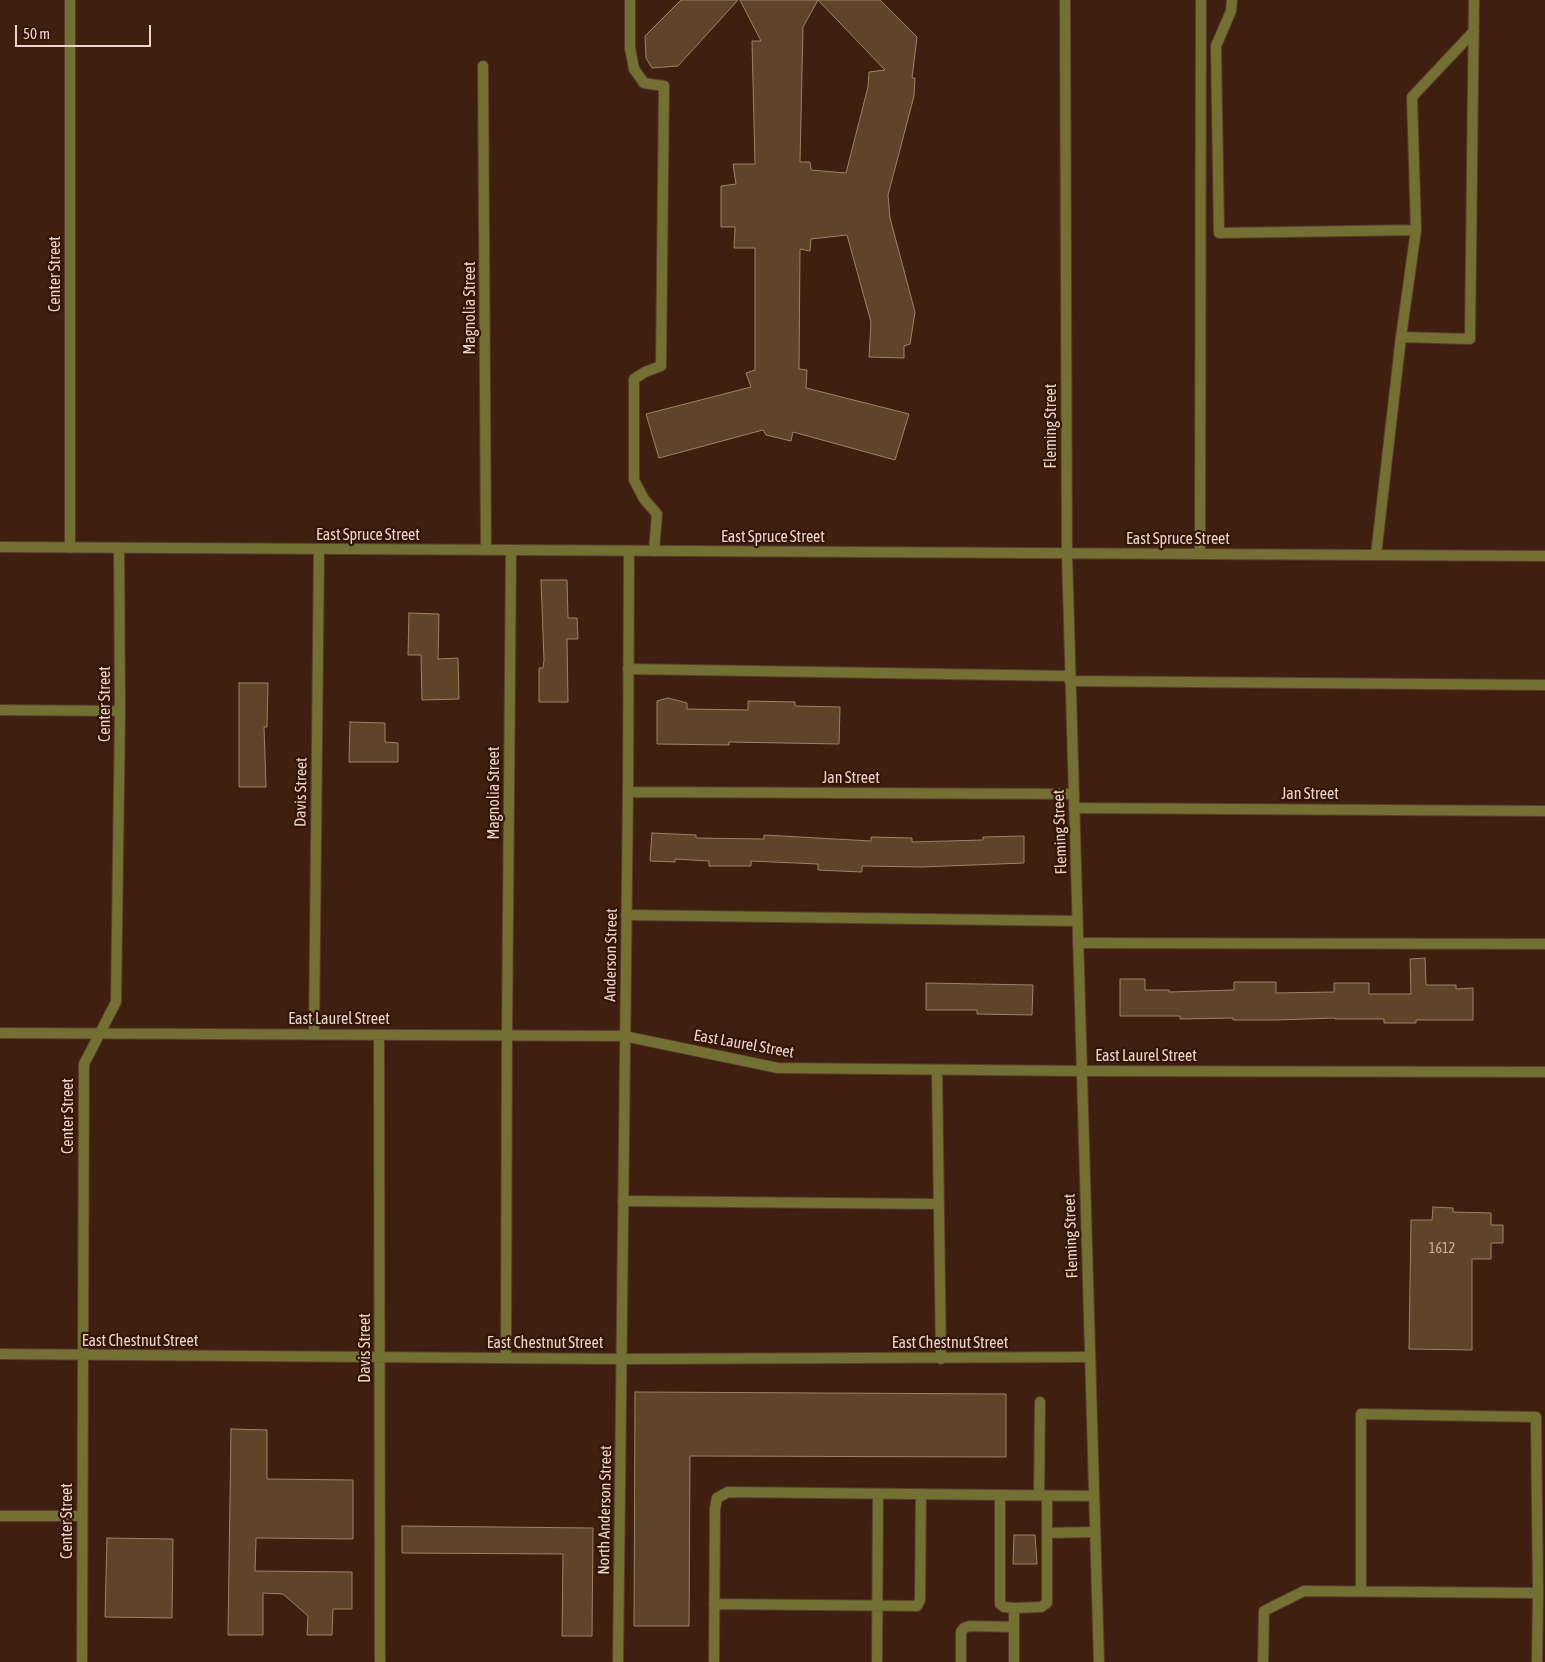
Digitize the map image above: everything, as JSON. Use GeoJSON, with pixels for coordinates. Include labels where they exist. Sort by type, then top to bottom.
{"type":"FeatureCollection","features":[{"type":"Feature","properties":{"kind":"street","name":"Center Street"},"geometry":{"type":"LineString","coordinates":[[70,0],[70,548]]}},
{"type":"Feature","properties":{"kind":"street"},"geometry":{"type":"LineString","coordinates":[[630,0],[630,48],[634,69],[644,83],[664,86],[661,366],[645,372],[634,380],[634,480],[644,499],[657,514],[654,551]]}},
{"type":"Feature","properties":{"kind":"street","name":"Fleming Street"},"geometry":{"type":"LineString","coordinates":[[1065,0],[1067,554],[1099,1662]]}},
{"type":"Feature","properties":{"kind":"street"},"geometry":{"type":"LineString","coordinates":[[1200,554],[1201,0]]}},
{"type":"Feature","properties":{"kind":"street"},"geometry":{"type":"LineString","coordinates":[[1232,0],[1231,11],[1216,46],[1219,233],[1416,230]]}},
{"type":"Feature","properties":{"kind":"street"},"geometry":{"type":"LineString","coordinates":[[1401,337],[1470,339],[1474,0]]}},
{"type":"Feature","properties":{"kind":"street"},"geometry":{"type":"LineString","coordinates":[[1376,555],[1401,337],[1416,230],[1412,97],[1474,31]]}},
{"type":"Feature","properties":{"kind":"street","name":"Magnolia Street"},"geometry":{"type":"LineString","coordinates":[[483,66],[486,550]]}},
{"type":"Feature","properties":{"kind":"street","name":"East Spruce Street"},"geometry":{"type":"LineString","coordinates":[[0,548],[1545,556]]}},
{"type":"Feature","properties":{"kind":"street","name":"Center Street"},"geometry":{"type":"LineString","coordinates":[[82,1662],[84,1064],[116,1002],[120,711],[119,548]]}},
{"type":"Feature","properties":{"kind":"street","name":"Davis Street"},"geometry":{"type":"LineString","coordinates":[[314,1034],[319,549]]}},
{"type":"Feature","properties":{"kind":"street","name":"Magnolia Street"},"geometry":{"type":"LineString","coordinates":[[506,1358],[511,551]]}},
{"type":"Feature","properties":{"kind":"street","name":"Anderson Street"},"geometry":{"type":"LineString","coordinates":[[621,1359],[629,551]]}},
{"type":"Feature","properties":{"kind":"street"},"geometry":{"type":"LineString","coordinates":[[628,669],[1070,679],[1545,685]]}},
{"type":"Feature","properties":{"kind":"street"},"geometry":{"type":"LineString","coordinates":[[0,710],[120,711]]}},
{"type":"Feature","properties":{"kind":"street","name":"Jan Street"},"geometry":{"type":"LineString","coordinates":[[628,792],[1074,794]]}},
{"type":"Feature","properties":{"kind":"street","name":"Jan Street"},"geometry":{"type":"LineString","coordinates":[[1074,808],[1545,811]]}},
{"type":"Feature","properties":{"kind":"street"},"geometry":{"type":"LineString","coordinates":[[626,915],[1077,921]]}},
{"type":"Feature","properties":{"kind":"street"},"geometry":{"type":"LineString","coordinates":[[1078,943],[1545,944]]}},
{"type":"Feature","properties":{"kind":"street","name":"East Laurel Street"},"geometry":{"type":"LineString","coordinates":[[0,1032],[624,1036],[778,1068],[1545,1072]]}},
{"type":"Feature","properties":{"kind":"street","name":"Davis Street"},"geometry":{"type":"LineString","coordinates":[[379,1034],[380,1662]]}},
{"type":"Feature","properties":{"kind":"street"},"geometry":{"type":"LineString","coordinates":[[937,1070],[941,1359]]}},
{"type":"Feature","properties":{"kind":"street"},"geometry":{"type":"LineString","coordinates":[[623,1201],[938,1204]]}},
{"type":"Feature","properties":{"kind":"street","name":"East Chestnut Street"},"geometry":{"type":"LineString","coordinates":[[0,1354],[621,1359],[1090,1357]]}},
{"type":"Feature","properties":{"kind":"street","name":"North Anderson Street"},"geometry":{"type":"LineString","coordinates":[[618,1662],[621,1359]]}},
{"type":"Feature","properties":{"kind":"street"},"geometry":{"type":"LineString","coordinates":[[1000,1495],[1000,1604],[1004,1607],[1014,1608],[1042,1607],[1047,1603],[1047,1533],[1043,1495],[1040,1402]]}},
{"type":"Feature","properties":{"kind":"street"},"geometry":{"type":"LineString","coordinates":[[1361,1591],[1361,1414],[1536,1417],[1537,1662]]}},
{"type":"Feature","properties":{"kind":"street"},"geometry":{"type":"LineString","coordinates":[[714,1662],[715,1508],[718,1498],[728,1492],[1094,1496]]}},
{"type":"Feature","properties":{"kind":"street"},"geometry":{"type":"LineString","coordinates":[[877,1662],[878,1494]]}},
{"type":"Feature","properties":{"kind":"street"},"geometry":{"type":"LineString","coordinates":[[714,1604],[917,1606],[919,1603],[921,1494]]}},
{"type":"Feature","properties":{"kind":"street"},"geometry":{"type":"LineString","coordinates":[[0,1516],[82,1516]]}},
{"type":"Feature","properties":{"kind":"street"},"geometry":{"type":"LineString","coordinates":[[1047,1533],[1095,1532]]}},
{"type":"Feature","properties":{"kind":"street"},"geometry":{"type":"LineString","coordinates":[[1263,1662],[1264,1611],[1304,1591],[1538,1593]]}},
{"type":"Feature","properties":{"kind":"street"},"geometry":{"type":"LineString","coordinates":[[1014,1608],[1014,1662]]}},
{"type":"Feature","properties":{"kind":"street"},"geometry":{"type":"LineString","coordinates":[[961,1662],[961,1632],[964,1628],[970,1626],[1014,1627]]}},
{"type":"Feature","properties":{"kind":"building"},"geometry":{"type":"Polygon","coordinates":[[[681,0],[738,0],[678,66],[652,68],[646,58],[645,36],[681,0]]]}},
{"type":"Feature","properties":{"kind":"building"},"geometry":{"type":"Polygon","coordinates":[[[740,0],[818,0],[880,0],[917,37],[912,78],[915,78],[914,96],[888,195],[890,218],[915,312],[910,344],[904,346],[904,358],[869,357],[871,322],[847,235],[811,239],[810,251],[800,249],[799,369],[807,370],[806,388],[909,414],[895,460],[793,432],[791,441],[766,435],[763,430],[659,458],[646,414],[751,387],[746,373],[755,370],[755,248],[734,248],[735,227],[721,227],[721,186],[736,184],[733,164],[755,164],[752,41],[761,41],[740,0]],[[818,0],[803,27],[800,162],[810,162],[811,170],[846,173],[868,87],[869,72],[885,70],[818,0]]]}},
{"type":"Feature","properties":{"kind":"building"},"geometry":{"type":"Polygon","coordinates":[[[541,580],[567,580],[568,618],[577,618],[578,639],[567,639],[568,702],[539,702],[539,668],[543,668],[544,660],[541,580]]]}},
{"type":"Feature","properties":{"kind":"building"},"geometry":{"type":"Polygon","coordinates":[[[409,613],[439,614],[438,659],[458,658],[459,699],[422,700],[421,655],[408,655],[409,613]]]}},
{"type":"Feature","properties":{"kind":"building"},"geometry":{"type":"Polygon","coordinates":[[[239,683],[268,683],[267,727],[264,727],[266,787],[239,787],[239,683]]]}},
{"type":"Feature","properties":{"kind":"building"},"geometry":{"type":"Polygon","coordinates":[[[668,698],[687,703],[687,709],[748,710],[748,701],[795,702],[795,706],[840,707],[839,744],[729,742],[729,745],[657,744],[657,701],[668,698]]]}},
{"type":"Feature","properties":{"kind":"building"},"geometry":{"type":"Polygon","coordinates":[[[350,722],[385,723],[385,742],[398,743],[398,762],[349,762],[350,722]]]}},
{"type":"Feature","properties":{"kind":"building"},"geometry":{"type":"Polygon","coordinates":[[[652,833],[696,835],[696,838],[764,839],[764,835],[871,841],[871,837],[912,838],[912,842],[983,840],[983,837],[1024,836],[1024,863],[921,867],[862,866],[862,872],[818,870],[818,864],[751,861],[751,866],[709,866],[709,861],[675,859],[675,862],[650,861],[652,833]]]}},
{"type":"Feature","properties":{"kind":"building"},"geometry":{"type":"Polygon","coordinates":[[[1425,958],[1426,985],[1456,985],[1456,989],[1473,988],[1473,1020],[1416,1020],[1416,1023],[1384,1023],[1384,1019],[1233,1020],[1233,1018],[1180,1019],[1180,1016],[1120,1016],[1120,979],[1145,979],[1145,990],[1169,990],[1169,992],[1234,990],[1234,982],[1276,982],[1276,993],[1334,992],[1334,983],[1369,983],[1369,994],[1411,994],[1410,959],[1425,958]]]}},
{"type":"Feature","properties":{"kind":"building"},"geometry":{"type":"Polygon","coordinates":[[[926,983],[1033,985],[1032,1015],[977,1014],[977,1010],[926,1010],[926,983]]]}},
{"type":"Feature","properties":{"kind":"building"},"geometry":{"type":"Polygon","coordinates":[[[1433,1207],[1453,1208],[1453,1212],[1491,1213],[1491,1225],[1503,1225],[1503,1243],[1491,1243],[1491,1259],[1472,1259],[1472,1350],[1409,1349],[1411,1220],[1432,1220],[1433,1207]]]}},
{"type":"Feature","properties":{"kind":"building"},"geometry":{"type":"Polygon","coordinates":[[[635,1392],[1006,1394],[1006,1457],[690,1456],[689,1626],[634,1626],[635,1392]]]}},
{"type":"Feature","properties":{"kind":"building"},"geometry":{"type":"Polygon","coordinates":[[[231,1429],[267,1430],[267,1479],[353,1480],[353,1539],[256,1538],[255,1571],[352,1572],[352,1609],[333,1609],[332,1635],[307,1635],[308,1616],[283,1594],[263,1593],[263,1635],[228,1635],[231,1429]]]}},
{"type":"Feature","properties":{"kind":"building"},"geometry":{"type":"Polygon","coordinates":[[[402,1526],[593,1528],[592,1636],[562,1636],[563,1554],[402,1553],[402,1526]]]}},
{"type":"Feature","properties":{"kind":"building"},"geometry":{"type":"Polygon","coordinates":[[[1014,1535],[1035,1535],[1037,1564],[1013,1564],[1014,1535]]]}},
{"type":"Feature","properties":{"kind":"building"},"geometry":{"type":"Polygon","coordinates":[[[107,1538],[173,1539],[172,1618],[105,1617],[107,1538]]]}}]}
